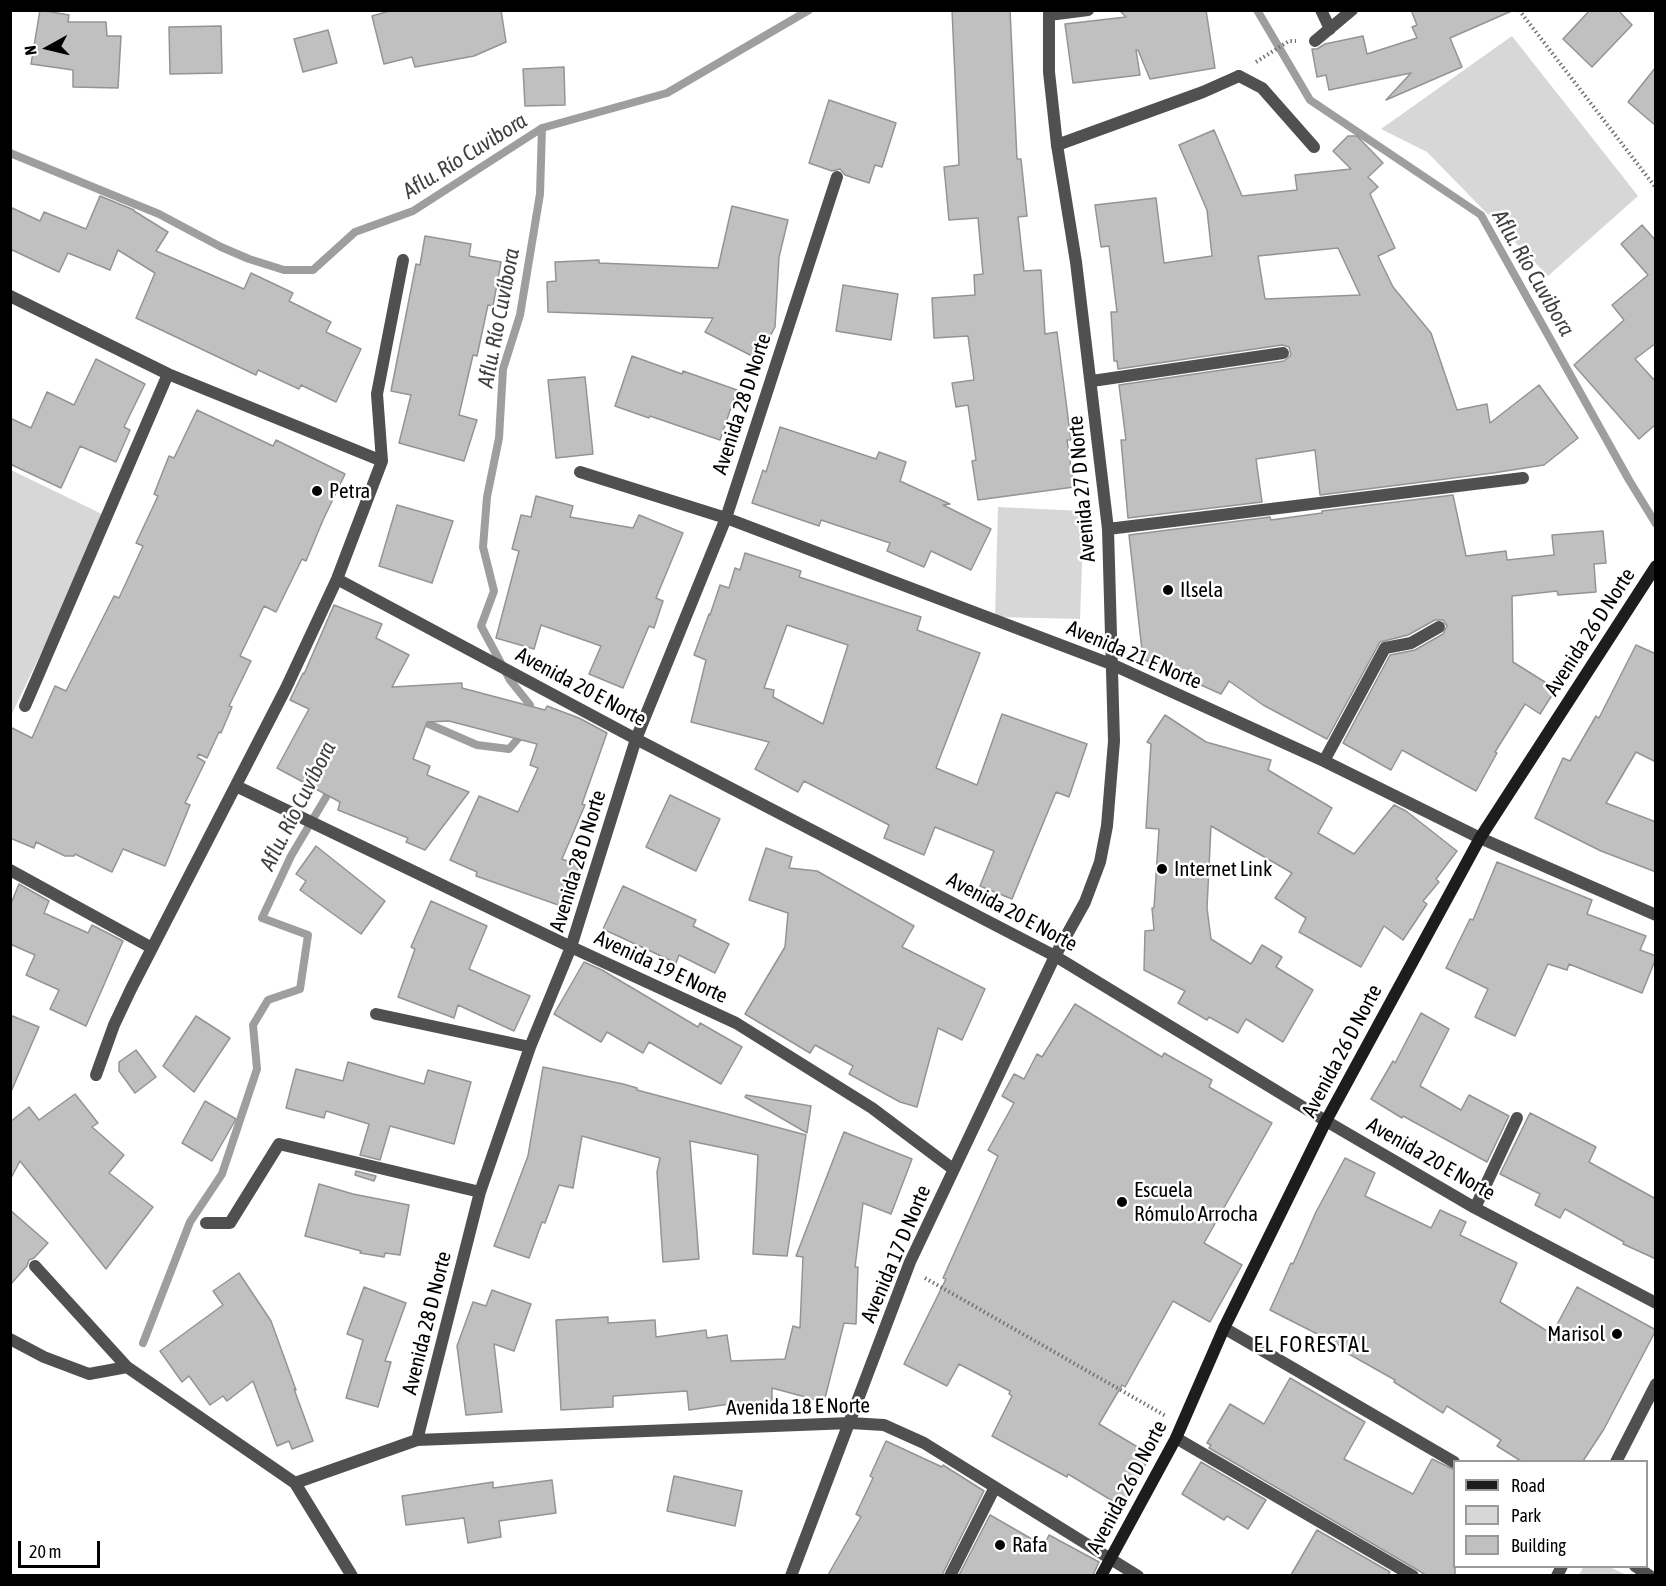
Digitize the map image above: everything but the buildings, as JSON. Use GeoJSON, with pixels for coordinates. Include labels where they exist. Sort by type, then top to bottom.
{"type":"FeatureCollection","features":[{"type":"Feature","properties":{"kind":"street"},"geometry":{"type":"LineString","coordinates":[[1048,13],[1088,10]]}},
{"type":"Feature","properties":{"kind":"street"},"geometry":{"type":"LineString","coordinates":[[1321,10],[1330,29]]}},
{"type":"Feature","properties":{"kind":"street"},"geometry":{"type":"LineString","coordinates":[[1315,41],[1352,10]]}},
{"type":"Feature","properties":{"kind":"street","name":"Avenida 27 D Norte"},"geometry":{"type":"LineString","coordinates":[[1048,13],[1049,72],[1057,145],[1092,381],[1108,529],[1114,741],[1105,835],[1100,862],[1085,902],[1055,956]]}},
{"type":"Feature","properties":{"kind":"street"},"geometry":{"type":"LineString","coordinates":[[1057,145],[1203,92],[1239,76],[1262,88],[1314,147]]}},
{"type":"Feature","properties":{"kind":"street","name":"Avenida 28 D Norte"},"geometry":{"type":"LineString","coordinates":[[417,1440],[480,1191],[530,1047],[571,947],[636,739],[726,518],[837,177]]}},
{"type":"Feature","properties":{"kind":"street"},"geometry":{"type":"LineString","coordinates":[[96,1075],[118,1016],[286,688],[337,579],[382,461],[377,394],[402,260]]}},
{"type":"Feature","properties":{"kind":"street"},"geometry":{"type":"LineString","coordinates":[[10,296],[168,374],[382,461]]}},
{"type":"Feature","properties":{"kind":"street"},"geometry":{"type":"LineString","coordinates":[[1092,381],[1283,353]]}},
{"type":"Feature","properties":{"kind":"street"},"geometry":{"type":"LineString","coordinates":[[25,706],[168,374]]}},
{"type":"Feature","properties":{"kind":"street","name":"Avenida 21 E Norte"},"geometry":{"type":"LineString","coordinates":[[580,472],[726,518],[1111,664],[1324,761],[1480,838],[1656,915]]}},
{"type":"Feature","properties":{"kind":"street"},"geometry":{"type":"LineString","coordinates":[[1108,529],[1523,478]]}},
{"type":"Feature","properties":{"kind":"street","name":"Avenida 26 D Norte"},"geometry":{"type":"LineString","coordinates":[[1101,1575],[1183,1425],[1224,1328],[1326,1121],[1480,838],[1656,566]]}},
{"type":"Feature","properties":{"kind":"street","name":"Avenida 20 E Norte"},"geometry":{"type":"LineString","coordinates":[[337,579],[636,739],[1055,956],[1326,1121],[1475,1208],[1656,1303]]}},
{"type":"Feature","properties":{"kind":"street"},"geometry":{"type":"LineString","coordinates":[[1324,761],[1385,648],[1411,643],[1439,627]]}},
{"type":"Feature","properties":{"kind":"street","name":"Avenida 19 E Norte"},"geometry":{"type":"LineString","coordinates":[[236,786],[571,947],[736,1023],[872,1108],[953,1169]]}},
{"type":"Feature","properties":{"kind":"street"},"geometry":{"type":"LineString","coordinates":[[10,870],[152,948]]}},
{"type":"Feature","properties":{"kind":"street","name":"Avenida 17 D Norte"},"geometry":{"type":"LineString","coordinates":[[791,1575],[908,1268],[1055,956]]}},
{"type":"Feature","properties":{"kind":"street"},"geometry":{"type":"LineString","coordinates":[[376,1014],[530,1047]]}},
{"type":"Feature","properties":{"kind":"street"},"geometry":{"type":"LineString","coordinates":[[1475,1208],[1517,1118]]}},
{"type":"Feature","properties":{"kind":"street"},"geometry":{"type":"LineString","coordinates":[[206,1222],[230,1222],[279,1144],[480,1191]]}},
{"type":"Feature","properties":{"kind":"street"},"geometry":{"type":"LineString","coordinates":[[35,1266],[127,1367],[295,1483],[352,1575]]}},
{"type":"Feature","properties":{"kind":"street"},"geometry":{"type":"LineString","coordinates":[[1224,1328],[1453,1461]]}},
{"type":"Feature","properties":{"kind":"street"},"geometry":{"type":"LineString","coordinates":[[10,1339],[44,1357],[89,1374],[127,1367]]}},
{"type":"Feature","properties":{"kind":"street"},"geometry":{"type":"LineString","coordinates":[[1617,1460],[1656,1384]]}},
{"type":"Feature","properties":{"kind":"street","name":"Avenida 18 E Norte"},"geometry":{"type":"LineString","coordinates":[[417,1440],[850,1423],[884,1425],[924,1443],[1110,1560],[1138,1575]]}},
{"type":"Feature","properties":{"kind":"street"},"geometry":{"type":"LineString","coordinates":[[1176,1438],[1413,1575]]}},
{"type":"Feature","properties":{"kind":"street"},"geometry":{"type":"LineString","coordinates":[[295,1483],[417,1440]]}},
{"type":"Feature","properties":{"kind":"street"},"geometry":{"type":"LineString","coordinates":[[950,1575],[995,1487]]}},
{"type":"Feature","properties":{"kind":"path"},"geometry":{"type":"LineString","coordinates":[[1520,10],[1656,188]]}},
{"type":"Feature","properties":{"kind":"path"},"geometry":{"type":"LineString","coordinates":[[1263,57],[1289,41]]}},
{"type":"Feature","properties":{"kind":"path"},"geometry":{"type":"LineString","coordinates":[[908,1268],[1183,1425]]}},
{"type":"Feature","properties":{"kind":"green space"},"geometry":{"type":"Polygon","coordinates":[[[1512,36],[1638,196],[1548,276],[1427,152],[1381,129],[1512,36]]]}},
{"type":"Feature","properties":{"kind":"green space"},"geometry":{"type":"Polygon","coordinates":[[[11,470],[106,516],[11,716],[11,470]]]}},
{"type":"Feature","properties":{"kind":"green space"},"geometry":{"type":"Polygon","coordinates":[[[998,507],[1084,511],[1080,619],[995,617],[998,507]]]}},
{"type":"Feature","properties":{"kind":"green space"},"geometry":{"type":"Polygon","coordinates":[[[1583,1568],[1612,1568],[1626,1575],[1579,1575],[1583,1568]]]}},
{"type":"Feature","properties":{"kind":"waterway","name":"Aflu. Río Cuvibora"},"geometry":{"type":"LineString","coordinates":[[10,153],[159,214],[249,259],[284,270],[313,270],[355,232],[413,211],[542,128],[667,93],[809,10]]}},
{"type":"Feature","properties":{"kind":"waterway","name":"Aflu. Río Cuvibora"},"geometry":{"type":"LineString","coordinates":[[1257,10],[1310,100],[1481,215],[1629,480],[1656,524]]}},
{"type":"Feature","properties":{"kind":"waterway","name":"Aflu. Río Cuvíbora"},"geometry":{"type":"LineString","coordinates":[[527,714],[530,705],[510,680],[481,626],[494,591],[483,547],[487,497],[499,438],[503,369],[520,315],[540,194],[542,128]]}},
{"type":"Feature","properties":{"kind":"waterway","name":"Aflu. Río Cuvíbora"},"geometry":{"type":"LineString","coordinates":[[417,719],[477,745],[509,749],[523,730]]}},
{"type":"Feature","properties":{"kind":"waterway","name":"Aflu. Río Cuvíbora"},"geometry":{"type":"LineString","coordinates":[[143,1343],[190,1222],[222,1174],[257,1069],[253,1025],[268,1000],[300,989],[308,935],[262,918],[291,856],[332,787]]}},
{"type":"Feature","properties":{"kind":"place","name":"Petra"},"geometry":{"type":"Point","coordinates":[317,491]}},
{"type":"Feature","properties":{"kind":"place","name":"Ilsela"},"geometry":{"type":"Point","coordinates":[1168,590]}},
{"type":"Feature","properties":{"kind":"place","name":"Internet Link"},"geometry":{"type":"Point","coordinates":[1162,869]}},
{"type":"Feature","properties":{"kind":"place","name":"Escuela Rómulo Arrocha"},"geometry":{"type":"Point","coordinates":[1122,1202]}},
{"type":"Feature","properties":{"kind":"place","name":"Marisol"},"geometry":{"type":"Point","coordinates":[1617,1334]}},
{"type":"Feature","properties":{"kind":"place","name":"Rafa"},"geometry":{"type":"Point","coordinates":[1000,1545]}},
{"type":"Feature","properties":{"kind":"district","name":"EL FORESTAL"},"geometry":{"type":"Point","coordinates":[1312,1345]}}]}
